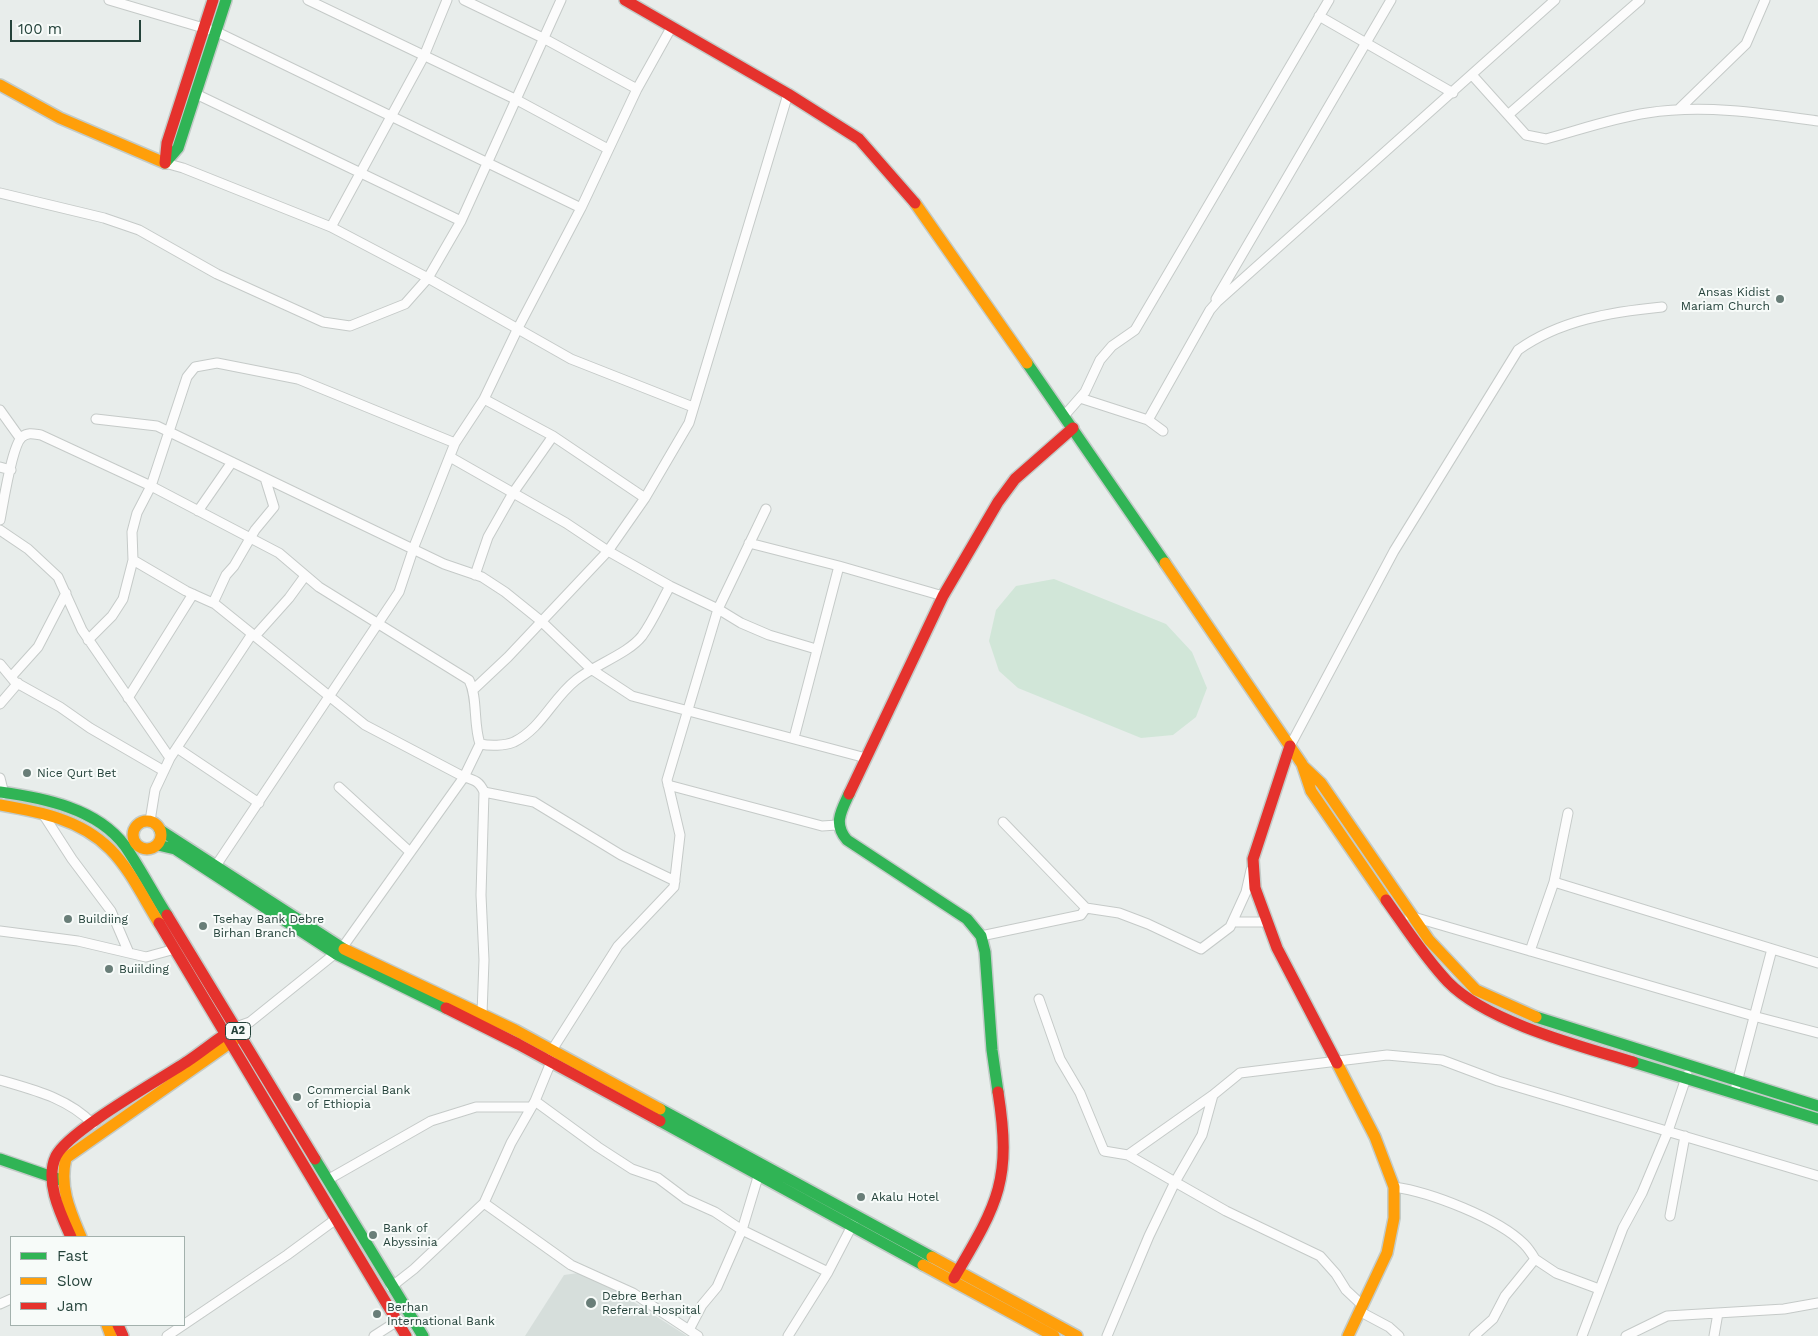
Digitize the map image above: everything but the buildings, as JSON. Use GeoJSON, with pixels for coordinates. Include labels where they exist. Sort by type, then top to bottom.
{"type":"FeatureCollection","features":[{"type":"Feature","properties":{"kind":"main road"},"geometry":{"type":"LineString","coordinates":[[165,163],[167,143],[212,0]]}},
{"type":"Feature","properties":{"kind":"main road"},"geometry":{"type":"LineString","coordinates":[[165,163],[178,148],[226,0]]}},
{"type":"Feature","properties":{"kind":"main road"},"geometry":{"type":"LineString","coordinates":[[625,0],[788,94],[859,138],[876,156],[917,206],[1073,428],[1302,764],[1322,782],[1429,940],[1476,990],[1494,1001],[1574,1031],[1818,1106]]}},
{"type":"Feature","properties":{"kind":"main road"},"geometry":{"type":"LineString","coordinates":[[0,85],[21,98],[98,137],[165,163]]}},
{"type":"Feature","properties":{"kind":"main road"},"geometry":{"type":"LineString","coordinates":[[955,1276],[991,1212],[1000,1187],[1004,1164],[1004,1143],[992,1051],[988,969],[981,936],[967,919],[850,843],[841,835],[837,826],[838,817],[943,596],[998,502],[1015,478],[1073,428]]}},
{"type":"Feature","properties":{"kind":"main road"},"geometry":{"type":"LineString","coordinates":[[1290,746],[1253,859],[1255,888],[1277,948],[1375,1137],[1394,1187],[1394,1218],[1387,1253],[1348,1336]]}},
{"type":"Feature","properties":{"kind":"main road"},"geometry":{"type":"LineString","coordinates":[[1302,764],[1311,791],[1402,922],[1449,983],[1468,999],[1489,1012],[1570,1043],[1818,1119]]}},
{"type":"Feature","properties":{"kind":"main road","name":"A2"},"geometry":{"type":"LineString","coordinates":[[2,792],[59,802],[90,816],[120,840],[134,859],[234,1034],[336,1219],[406,1336]]}},
{"type":"Feature","properties":{"kind":"main road","name":"A2"},"geometry":{"type":"LineString","coordinates":[[2,808],[42,812],[83,829],[110,849],[329,1179],[391,1287],[423,1336]]}},
{"type":"Feature","properties":{"kind":"main road"},"geometry":{"type":"LineString","coordinates":[[110,849],[141,822],[150,821],[213,869],[339,951],[492,1030],[758,1177],[854,1221]]}},
{"type":"Feature","properties":{"kind":"main road"},"geometry":{"type":"LineString","coordinates":[[134,829],[135,843],[152,847],[175,848],[213,869]]}},
{"type":"Feature","properties":{"kind":"main road"},"geometry":{"type":"LineString","coordinates":[[125,869],[134,859],[161,839],[160,830]]}},
{"type":"Feature","properties":{"kind":"main road"},"geometry":{"type":"LineString","coordinates":[[339,951],[482,1014],[552,1050],[854,1221],[955,1276],[1077,1336]]}},
{"type":"Feature","properties":{"kind":"main road"},"geometry":{"type":"LineString","coordinates":[[71,1236],[58,1202],[56,1156],[66,1145],[93,1124],[234,1034]]}},
{"type":"Feature","properties":{"kind":"main road"},"geometry":{"type":"LineString","coordinates":[[82,1236],[58,1179],[66,1158],[78,1147],[234,1034]]}},
{"type":"Feature","properties":{"kind":"main road"},"geometry":{"type":"LineString","coordinates":[[0,1158],[58,1179]]}},
{"type":"Feature","properties":{"kind":"main road"},"geometry":{"type":"LineString","coordinates":[[955,1276],[1054,1336]]}},
{"type":"Feature","properties":{"kind":"street"},"geometry":{"type":"LineString","coordinates":[[110,0],[217,32],[581,208]]}},
{"type":"Feature","properties":{"kind":"street"},"geometry":{"type":"LineString","coordinates":[[308,0],[517,100],[608,149]]}},
{"type":"Feature","properties":{"kind":"street"},"geometry":{"type":"LineString","coordinates":[[331,227],[424,56],[446,0]]}},
{"type":"Feature","properties":{"kind":"street"},"geometry":{"type":"LineString","coordinates":[[464,0],[545,39],[638,89]]}},
{"type":"Feature","properties":{"kind":"street"},"geometry":{"type":"LineString","coordinates":[[0,192],[104,218],[139,230],[217,274],[324,322],[350,326],[405,304],[428,278],[461,221],[545,39],[561,0]]}},
{"type":"Feature","properties":{"kind":"street"},"geometry":{"type":"LineString","coordinates":[[1064,416],[1085,392],[1100,360],[1112,346],[1134,330],[1329,0]]}},
{"type":"Feature","properties":{"kind":"street"},"geometry":{"type":"LineString","coordinates":[[1148,420],[1391,0]]}},
{"type":"Feature","properties":{"kind":"street"},"geometry":{"type":"LineString","coordinates":[[1210,310],[1556,0]]}},
{"type":"Feature","properties":{"kind":"street"},"geometry":{"type":"LineString","coordinates":[[1508,115],[1640,0]]}},
{"type":"Feature","properties":{"kind":"street"},"geometry":{"type":"LineString","coordinates":[[1679,109],[1746,44],[1765,0]]}},
{"type":"Feature","properties":{"kind":"street"},"geometry":{"type":"LineString","coordinates":[[1319,16],[1453,93]]}},
{"type":"Feature","properties":{"kind":"street"},"geometry":{"type":"LineString","coordinates":[[213,869],[399,592],[455,443],[484,399],[518,328],[581,208],[638,89],[671,28]]}},
{"type":"Feature","properties":{"kind":"street"},"geometry":{"type":"LineString","coordinates":[[1473,76],[1526,135],[1546,139],[1645,113],[1679,109],[1767,113],[1818,121]]}},
{"type":"Feature","properties":{"kind":"street"},"geometry":{"type":"LineString","coordinates":[[196,94],[461,221]]}},
{"type":"Feature","properties":{"kind":"street"},"geometry":{"type":"LineString","coordinates":[[474,689],[508,657],[608,551],[645,498],[689,423],[788,94]]}},
{"type":"Feature","properties":{"kind":"street"},"geometry":{"type":"LineString","coordinates":[[165,163],[183,168],[331,227],[428,278],[572,359],[693,407]]}},
{"type":"Feature","properties":{"kind":"street"},"geometry":{"type":"LineString","coordinates":[[1290,746],[1394,551],[1518,350],[1538,335],[1566,324],[1628,311],[1662,307]]}},
{"type":"Feature","properties":{"kind":"street"},"geometry":{"type":"LineString","coordinates":[[88,640],[112,616],[123,599],[133,560],[132,532],[137,513],[150,486],[167,431],[187,378],[195,367],[217,363],[298,379],[455,443]]}},
{"type":"Feature","properties":{"kind":"street"},"geometry":{"type":"LineString","coordinates":[[1080,398],[1148,420],[1163,431]]}},
{"type":"Feature","properties":{"kind":"street"},"geometry":{"type":"LineString","coordinates":[[484,399],[553,436],[645,498]]}},
{"type":"Feature","properties":{"kind":"street"},"geometry":{"type":"LineString","coordinates":[[0,410],[20,438]]}},
{"type":"Feature","properties":{"kind":"street"},"geometry":{"type":"LineString","coordinates":[[96,419],[157,426],[444,564],[475,574],[505,592],[541,620],[591,670],[632,696],[866,758]]}},
{"type":"Feature","properties":{"kind":"street"},"geometry":{"type":"LineString","coordinates":[[0,520],[20,438],[28,433],[41,434],[150,486],[279,553],[305,576],[377,624],[469,680],[474,689],[473,704],[480,744],[464,776],[339,951],[234,1034]]}},
{"type":"Feature","properties":{"kind":"street"},"geometry":{"type":"LineString","coordinates":[[475,574],[488,536],[513,493],[553,436]]}},
{"type":"Feature","properties":{"kind":"street"},"geometry":{"type":"LineString","coordinates":[[450,457],[566,523],[648,576],[718,609],[741,623],[769,635],[816,649]]}},
{"type":"Feature","properties":{"kind":"street"},"geometry":{"type":"LineString","coordinates":[[198,511],[232,462]]}},
{"type":"Feature","properties":{"kind":"street"},"geometry":{"type":"LineString","coordinates":[[0,467],[11,470]]}},
{"type":"Feature","properties":{"kind":"street"},"geometry":{"type":"LineString","coordinates":[[213,603],[226,575],[234,566],[249,538],[274,507],[265,478]]}},
{"type":"Feature","properties":{"kind":"street"},"geometry":{"type":"LineString","coordinates":[[391,1287],[414,1269],[484,1203],[511,1143],[533,1104],[551,1062],[552,1050],[618,946],[674,887],[680,835],[667,780],[718,609],[766,509]]}},
{"type":"Feature","properties":{"kind":"street"},"geometry":{"type":"LineString","coordinates":[[0,530],[28,549],[58,577],[88,640],[170,758]]}},
{"type":"Feature","properties":{"kind":"street"},"geometry":{"type":"LineString","coordinates":[[749,543],[840,566],[943,596]]}},
{"type":"Feature","properties":{"kind":"street"},"geometry":{"type":"LineString","coordinates":[[133,560],[192,594],[213,603],[366,725],[475,780],[481,785],[484,792],[481,895],[484,960],[482,1014]]}},
{"type":"Feature","properties":{"kind":"street"},"geometry":{"type":"LineString","coordinates":[[794,738],[816,649],[840,566]]}},
{"type":"Feature","properties":{"kind":"street"},"geometry":{"type":"LineString","coordinates":[[150,821],[155,790],[170,758],[254,635],[289,598],[305,576]]}},
{"type":"Feature","properties":{"kind":"street"},"geometry":{"type":"LineString","coordinates":[[480,744],[490,746],[514,742],[544,719],[559,696],[591,670],[628,649],[641,636],[670,586]]}},
{"type":"Feature","properties":{"kind":"street"},"geometry":{"type":"LineString","coordinates":[[10,677],[38,646],[66,593]]}},
{"type":"Feature","properties":{"kind":"street"},"geometry":{"type":"LineString","coordinates":[[128,698],[192,594]]}},
{"type":"Feature","properties":{"kind":"street"},"geometry":{"type":"LineString","coordinates":[[0,664],[18,684],[164,771]]}},
{"type":"Feature","properties":{"kind":"street"},"geometry":{"type":"LineString","coordinates":[[0,704],[18,684]]}},
{"type":"Feature","properties":{"kind":"street"},"geometry":{"type":"LineString","coordinates":[[177,748],[259,803]]}},
{"type":"Feature","properties":{"kind":"street"},"geometry":{"type":"LineString","coordinates":[[0,778],[2,808]]}},
{"type":"Feature","properties":{"kind":"street"},"geometry":{"type":"LineString","coordinates":[[668,786],[822,826],[837,826]]}},
{"type":"Feature","properties":{"kind":"street"},"geometry":{"type":"LineString","coordinates":[[338,787],[410,852]]}},
{"type":"Feature","properties":{"kind":"street"},"geometry":{"type":"LineString","coordinates":[[484,792],[534,802],[621,855],[675,881]]}},
{"type":"Feature","properties":{"kind":"street"},"geometry":{"type":"LineString","coordinates":[[41,798],[42,812],[72,859],[111,911],[129,954]]}},
{"type":"Feature","properties":{"kind":"street"},"geometry":{"type":"LineString","coordinates":[[1530,951],[1554,882],[1568,813]]}},
{"type":"Feature","properties":{"kind":"street"},"geometry":{"type":"LineString","coordinates":[[1003,822],[1086,908],[1119,913],[1148,924],[1201,950],[1230,927],[1246,892],[1253,859]]}},
{"type":"Feature","properties":{"kind":"street"},"geometry":{"type":"LineString","coordinates":[[1554,882],[1818,963]]}},
{"type":"Feature","properties":{"kind":"street"},"geometry":{"type":"LineString","coordinates":[[981,936],[1081,915],[1086,908]]}},
{"type":"Feature","properties":{"kind":"street"},"geometry":{"type":"LineString","coordinates":[[1402,922],[1412,915],[1752,1016],[1818,1033]]}},
{"type":"Feature","properties":{"kind":"street"},"geometry":{"type":"LineString","coordinates":[[1232,922],[1266,922]]}},
{"type":"Feature","properties":{"kind":"street"},"geometry":{"type":"LineString","coordinates":[[0,931],[78,941],[146,957],[175,949]]}},
{"type":"Feature","properties":{"kind":"street"},"geometry":{"type":"LineString","coordinates":[[1734,1093],[1752,1016],[1772,949]]}},
{"type":"Feature","properties":{"kind":"street"},"geometry":{"type":"LineString","coordinates":[[1039,999],[1060,1059],[1080,1093],[1104,1151],[1128,1155],[1226,1211],[1320,1256],[1336,1274],[1360,1308],[1399,1336]]}},
{"type":"Feature","properties":{"kind":"street"},"geometry":{"type":"LineString","coordinates":[[1128,1155],[1213,1095],[1240,1073],[1387,1055],[1442,1060],[1498,1081],[1818,1176]]}},
{"type":"Feature","properties":{"kind":"street"},"geometry":{"type":"LineString","coordinates":[[1582,1336],[1623,1228],[1642,1193],[1668,1131],[1690,1067]]}},
{"type":"Feature","properties":{"kind":"street"},"geometry":{"type":"LineString","coordinates":[[0,1080],[41,1092],[64,1102],[81,1112],[93,1124]]}},
{"type":"Feature","properties":{"kind":"street"},"geometry":{"type":"LineString","coordinates":[[1107,1336],[1149,1236],[1175,1182],[1202,1135],[1213,1095]]}},
{"type":"Feature","properties":{"kind":"street"},"geometry":{"type":"LineString","coordinates":[[329,1179],[431,1120],[476,1107],[533,1104],[632,1169],[658,1178],[686,1199],[715,1212],[742,1230],[828,1272]]}},
{"type":"Feature","properties":{"kind":"street"},"geometry":{"type":"LineString","coordinates":[[1670,1216],[1684,1136]]}},
{"type":"Feature","properties":{"kind":"street"},"geometry":{"type":"LineString","coordinates":[[689,1330],[702,1305],[717,1287],[742,1230],[758,1177]]}},
{"type":"Feature","properties":{"kind":"street"},"geometry":{"type":"LineString","coordinates":[[1394,1187],[1419,1191],[1493,1223],[1522,1242],[1535,1259],[1556,1273],[1599,1289]]}},
{"type":"Feature","properties":{"kind":"street"},"geometry":{"type":"LineString","coordinates":[[484,1203],[571,1265],[633,1293],[698,1336]]}},
{"type":"Feature","properties":{"kind":"street"},"geometry":{"type":"LineString","coordinates":[[185,1324],[287,1255],[336,1219]]}},
{"type":"Feature","properties":{"kind":"street"},"geometry":{"type":"LineString","coordinates":[[788,1336],[828,1272],[854,1221]]}},
{"type":"Feature","properties":{"kind":"street"},"geometry":{"type":"LineString","coordinates":[[1474,1336],[1493,1320],[1506,1296],[1535,1259]]}},
{"type":"Feature","properties":{"kind":"street"},"geometry":{"type":"LineString","coordinates":[[1626,1336],[1667,1316],[1784,1309],[1818,1303]]}},
{"type":"Feature","properties":{"kind":"street"},"geometry":{"type":"LineString","coordinates":[[1714,1336],[1718,1313]]}},
{"type":"Feature","properties":{"kind":"street"},"geometry":{"type":"LineString","coordinates":[[374,1336],[408,1314]]}},
{"type":"Feature","properties":{"kind":"street"},"geometry":{"type":"LineString","coordinates":[[167,1336],[182,1326]]}},
{"type":"Feature","properties":{"kind":"shaded area","name":"Debre Berhan Referral Hospital"},"geometry":{"type":"Polygon","coordinates":[[[578,1273],[610,1287],[687,1336],[525,1336],[564,1275],[578,1273]]]}},
{"type":"Feature","properties":{"kind":"green space"},"geometry":{"type":"Polygon","coordinates":[[[1054,579],[1166,624],[1192,652],[1207,688],[1196,717],[1173,735],[1141,738],[1018,688],[999,671],[989,641],[996,610],[1016,586],[1054,579]]]}},
{"type":"Feature","properties":{"kind":"traffic: fast"},"geometry":{"type":"LineString","coordinates":[[165,163],[178,148],[226,0]]}},
{"type":"Feature","properties":{"kind":"traffic: fast"},"geometry":{"type":"LineString","coordinates":[[1027,363],[1165,563]]}},
{"type":"Feature","properties":{"kind":"traffic: fast"},"geometry":{"type":"LineString","coordinates":[[0,792],[68,807],[100,822],[125,846],[167,915]]}},
{"type":"Feature","properties":{"kind":"traffic: fast"},"geometry":{"type":"LineString","coordinates":[[849,794],[841,812],[839,823],[847,840],[967,919],[981,936],[985,952],[992,1050],[998,1092]]}},
{"type":"Feature","properties":{"kind":"traffic: fast"},"geometry":{"type":"LineString","coordinates":[[160,830],[344,949]]}},
{"type":"Feature","properties":{"kind":"traffic: fast"},"geometry":{"type":"LineString","coordinates":[[158,845],[175,849],[336,954],[446,1008]]}},
{"type":"Feature","properties":{"kind":"traffic: fast"},"geometry":{"type":"LineString","coordinates":[[1536,1017],[1818,1106]]}},
{"type":"Feature","properties":{"kind":"traffic: fast"},"geometry":{"type":"LineString","coordinates":[[1633,1062],[1818,1119]]}},
{"type":"Feature","properties":{"kind":"traffic: fast"},"geometry":{"type":"LineString","coordinates":[[660,1109],[932,1257]]}},
{"type":"Feature","properties":{"kind":"traffic: fast"},"geometry":{"type":"LineString","coordinates":[[660,1121],[923,1265]]}},
{"type":"Feature","properties":{"kind":"traffic: fast"},"geometry":{"type":"LineString","coordinates":[[0,1159],[61,1180]]}},
{"type":"Feature","properties":{"kind":"traffic: fast"},"geometry":{"type":"LineString","coordinates":[[315,1159],[423,1336]]}},
{"type":"Feature","properties":{"kind":"traffic: slow"},"geometry":{"type":"LineString","coordinates":[[0,85],[60,118],[165,163]]}},
{"type":"Feature","properties":{"kind":"traffic: slow"},"geometry":{"type":"LineString","coordinates":[[915,203],[1027,363]]}},
{"type":"Feature","properties":{"kind":"traffic: slow"},"geometry":{"type":"LineString","coordinates":[[1165,563],[1302,764],[1311,791],[1386,900]]}},
{"type":"Feature","properties":{"kind":"traffic: slow"},"geometry":{"type":"LineString","coordinates":[[1303,766],[1321,783],[1429,940],[1476,990],[1536,1017]]}},
{"type":"Feature","properties":{"kind":"traffic: slow"},"geometry":{"type":"LineString","coordinates":[[0,805],[59,818],[86,830],[117,857],[136,884],[159,923]]}},
{"type":"Feature","properties":{"kind":"traffic: slow"},"geometry":{"type":"LineString","coordinates":[[147,821],[157,825],[161,835],[157,845],[147,849],[137,845],[133,835],[137,825],[147,821]]}},
{"type":"Feature","properties":{"kind":"traffic: slow"},"geometry":{"type":"LineString","coordinates":[[344,949],[515,1030],[660,1109]]}},
{"type":"Feature","properties":{"kind":"traffic: slow"},"geometry":{"type":"LineString","coordinates":[[81,1236],[65,1189],[64,1169],[66,1158],[237,1038]]}},
{"type":"Feature","properties":{"kind":"traffic: slow"},"geometry":{"type":"LineString","coordinates":[[1337,1063],[1375,1137],[1394,1187],[1394,1218],[1387,1253],[1348,1336]]}},
{"type":"Feature","properties":{"kind":"traffic: slow"},"geometry":{"type":"LineString","coordinates":[[932,1257],[1077,1336]]}},
{"type":"Feature","properties":{"kind":"traffic: slow"},"geometry":{"type":"LineString","coordinates":[[923,1265],[1054,1336]]}},
{"type":"Feature","properties":{"kind":"traffic: slow"},"geometry":{"type":"LineString","coordinates":[[107,1326],[111,1336]]}},
{"type":"Feature","properties":{"kind":"traffic: jam"},"geometry":{"type":"LineString","coordinates":[[165,163],[167,143],[213,0]]}},
{"type":"Feature","properties":{"kind":"traffic: jam"},"geometry":{"type":"LineString","coordinates":[[625,0],[788,94],[859,139],[915,203]]}},
{"type":"Feature","properties":{"kind":"traffic: jam"},"geometry":{"type":"LineString","coordinates":[[849,794],[943,596],[998,502],[1015,479],[1073,428]]}},
{"type":"Feature","properties":{"kind":"traffic: jam"},"geometry":{"type":"LineString","coordinates":[[1290,746],[1253,859],[1255,888],[1277,948],[1337,1063]]}},
{"type":"Feature","properties":{"kind":"traffic: jam"},"geometry":{"type":"LineString","coordinates":[[1386,900],[1431,963],[1448,982],[1465,996],[1486,1009],[1535,1031],[1633,1062]]}},
{"type":"Feature","properties":{"kind":"traffic: jam"},"geometry":{"type":"LineString","coordinates":[[167,915],[315,1159]]}},
{"type":"Feature","properties":{"kind":"traffic: jam"},"geometry":{"type":"LineString","coordinates":[[159,923],[406,1336]]}},
{"type":"Feature","properties":{"kind":"traffic: jam"},"geometry":{"type":"LineString","coordinates":[[446,1008],[518,1044],[660,1121]]}},
{"type":"Feature","properties":{"kind":"traffic: jam"},"geometry":{"type":"LineString","coordinates":[[71,1236],[55,1198],[52,1176],[56,1156],[64,1145],[96,1120],[188,1061],[232,1030]]}},
{"type":"Feature","properties":{"kind":"traffic: jam"},"geometry":{"type":"LineString","coordinates":[[954,1278],[981,1230],[998,1190],[1002,1170],[1003,1148],[998,1092]]}},
{"type":"Feature","properties":{"kind":"traffic: jam"},"geometry":{"type":"LineString","coordinates":[[118,1326],[123,1336]]}},
{"type":"Feature","properties":{"kind":"place","name":"Ansas Kidist Mariam Church"},"geometry":{"type":"Point","coordinates":[1780,299]}},
{"type":"Feature","properties":{"kind":"place","name":"Nice Qurt Bet"},"geometry":{"type":"Point","coordinates":[27,773]}},
{"type":"Feature","properties":{"kind":"place","name":"Buildiing"},"geometry":{"type":"Point","coordinates":[68,919]}},
{"type":"Feature","properties":{"kind":"place","name":"Tsehay Bank Debre Birhan Branch"},"geometry":{"type":"Point","coordinates":[203,926]}},
{"type":"Feature","properties":{"kind":"place","name":"Buiilding"},"geometry":{"type":"Point","coordinates":[109,969]}},
{"type":"Feature","properties":{"kind":"place","name":"Commercial Bank of Ethiopia"},"geometry":{"type":"Point","coordinates":[297,1097]}},
{"type":"Feature","properties":{"kind":"place","name":"Akalu Hotel"},"geometry":{"type":"Point","coordinates":[861,1197]}},
{"type":"Feature","properties":{"kind":"place","name":"Bank of Abyssinia"},"geometry":{"type":"Point","coordinates":[373,1235]}},
{"type":"Feature","properties":{"kind":"place","name":"Debre Berhan Referral Hospital"},"geometry":{"type":"Point","coordinates":[591,1303]}},
{"type":"Feature","properties":{"kind":"place","name":"Berhan International Bank"},"geometry":{"type":"Point","coordinates":[377,1314]}}]}
